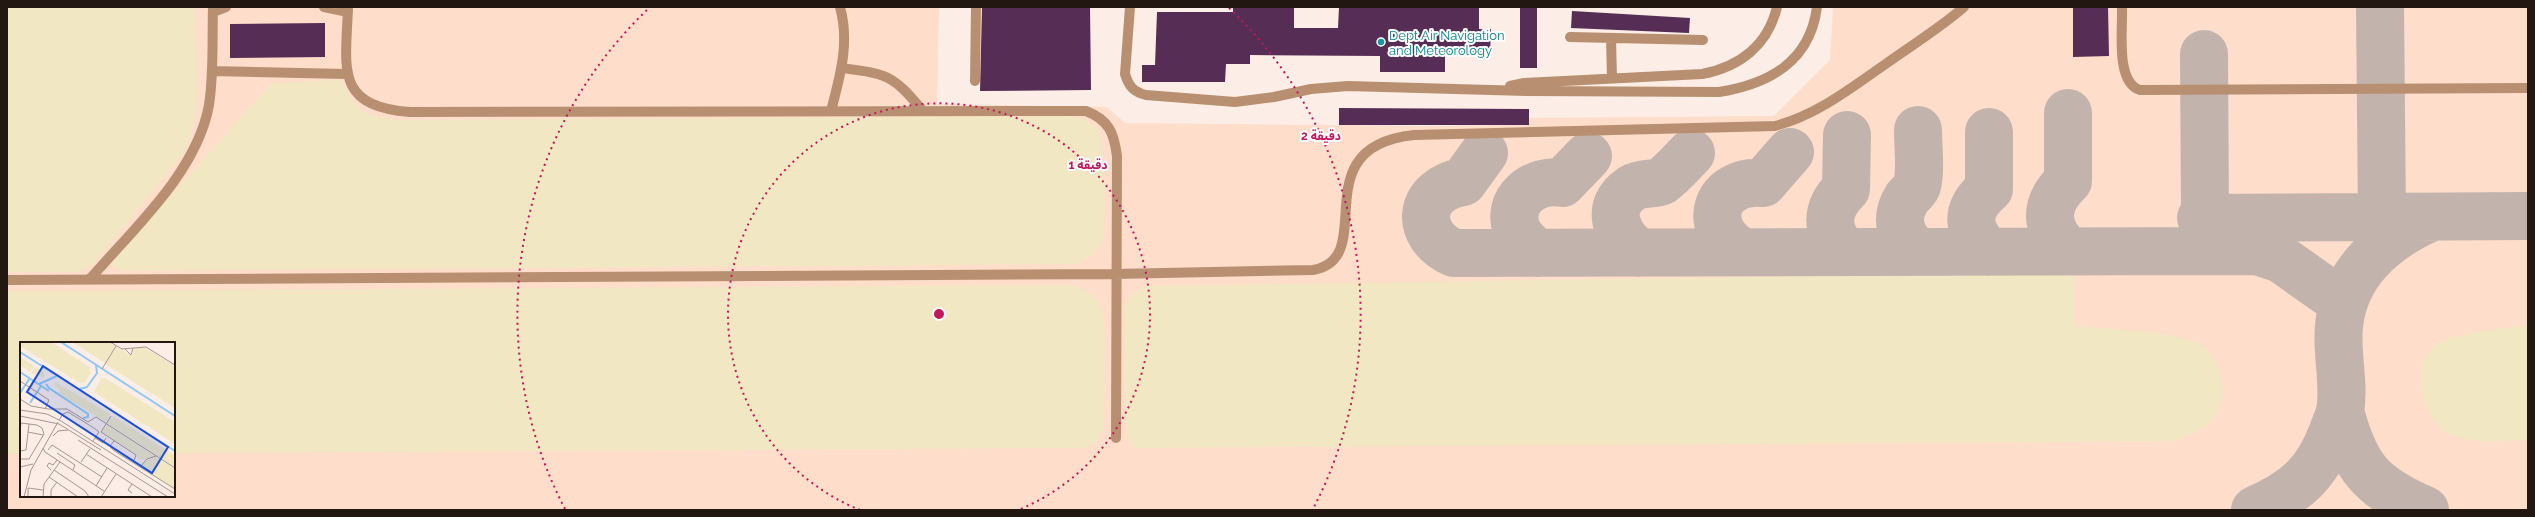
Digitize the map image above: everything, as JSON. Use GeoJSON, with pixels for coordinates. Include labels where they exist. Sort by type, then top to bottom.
{"type":"FeatureCollection","features":[{"type":"Feature","properties":{"kind":"lane"},"geometry":{"type":"LineString","coordinates":[[90,279],[186,166],[204,122],[212,71],[213,10],[226,7]]}},
{"type":"Feature","properties":{"kind":"lane"},"geometry":{"type":"LineString","coordinates":[[324,7],[348,10],[346,74],[357,92],[375,106],[385,110],[410,112],[922,110],[1086,111],[1104,120],[1115,136],[1118,156],[1115,274],[1116,438]]}},
{"type":"Feature","properties":{"kind":"lane"},"geometry":{"type":"LineString","coordinates":[[831,111],[842,68],[846,32],[840,7]]}},
{"type":"Feature","properties":{"kind":"lane"},"geometry":{"type":"LineString","coordinates":[[975,81],[976,7]]}},
{"type":"Feature","properties":{"kind":"lane"},"geometry":{"type":"LineString","coordinates":[[1130,7],[1125,74],[1129,85],[1137,92],[1146,95],[1235,102],[1268,98],[1335,86],[1719,92],[1740,89],[1758,84],[1789,64],[1801,50],[1810,34],[1817,7]]}},
{"type":"Feature","properties":{"kind":"lane"},"geometry":{"type":"LineString","coordinates":[[1502,89],[1524,83],[1718,71],[1746,57],[1767,33],[1778,7]]}},
{"type":"Feature","properties":{"kind":"lane"},"geometry":{"type":"LineString","coordinates":[[7,280],[1115,274],[1313,270],[1327,266],[1342,248],[1348,192],[1353,170],[1366,152],[1383,140],[1414,135],[1758,128],[1791,122],[1821,108],[1964,7]]}},
{"type":"Feature","properties":{"kind":"lane"},"geometry":{"type":"LineString","coordinates":[[2122,7],[2123,70],[2128,82],[2140,90],[2528,88]]}},
{"type":"Feature","properties":{"kind":"lane"},"geometry":{"type":"LineString","coordinates":[[1570,37],[1703,40]]}},
{"type":"Feature","properties":{"kind":"lane"},"geometry":{"type":"LineString","coordinates":[[1611,38],[1612,78]]}},
{"type":"Feature","properties":{"kind":"lane"},"geometry":{"type":"LineString","coordinates":[[842,68],[889,77],[903,87],[922,110]]}},
{"type":"Feature","properties":{"kind":"lane"},"geometry":{"type":"LineString","coordinates":[[212,71],[346,74]]}},
{"type":"Feature","properties":{"kind":"lane"},"geometry":{"type":"LineString","coordinates":[[1672,74],[1673,91]]}},
{"type":"Feature","properties":{"kind":"lane"},"geometry":{"type":"LineString","coordinates":[[1630,77],[1631,91]]}},
{"type":"Feature","properties":{"kind":"shaded area"},"geometry":{"type":"Polygon","coordinates":[[[7,7],[939,7],[937,104],[1107,107],[1125,123],[1423,126],[1528,125],[1529,118],[1774,116],[1830,60],[1833,7],[2528,7],[2528,510],[7,510],[7,7]]]}},
{"type":"Feature","properties":{"kind":"sand"},"geometry":{"type":"Polygon","coordinates":[[[7,7],[195,7],[197,100],[190,135],[184,152],[95,262],[79,272],[7,272],[7,7]]]}},
{"type":"Feature","properties":{"kind":"sand"},"geometry":{"type":"Polygon","coordinates":[[[341,80],[352,99],[362,110],[376,117],[398,120],[1069,116],[1086,120],[1099,131],[1101,138],[1104,167],[1105,203],[1103,239],[1092,254],[1077,264],[122,271],[114,267],[112,263],[115,257],[272,83],[341,80]]]}},
{"type":"Feature","properties":{"kind":"sand"},"geometry":{"type":"Polygon","coordinates":[[[2074,272],[2075,326],[2171,335],[2186,339],[2205,348],[2215,360],[2222,382],[2222,397],[2220,406],[2211,421],[2198,431],[2173,441],[1138,448],[1133,446],[1126,436],[1125,309],[1131,296],[1146,286],[2074,272]]]}},
{"type":"Feature","properties":{"kind":"sand"},"geometry":{"type":"Polygon","coordinates":[[[1070,285],[1087,292],[1094,298],[1100,305],[1103,314],[1105,344],[1104,426],[1098,441],[1084,448],[175,453],[175,342],[20,342],[20,454],[7,454],[7,291],[1070,285]]]}},
{"type":"Feature","properties":{"kind":"sand"},"geometry":{"type":"Polygon","coordinates":[[[2528,325],[2528,440],[2471,440],[2453,435],[2442,429],[2433,419],[2422,392],[2421,377],[2423,363],[2429,352],[2439,343],[2458,336],[2482,331],[2528,325]]]}},
{"type":"Feature","properties":{"kind":"building"},"geometry":{"type":"Polygon","coordinates":[[[982,7],[1090,7],[1091,90],[980,91],[982,7]]]}},
{"type":"Feature","properties":{"kind":"building","name":"Dept Air Navigation and Meteorology"},"geometry":{"type":"Polygon","coordinates":[[[1233,7],[1294,7],[1294,28],[1338,28],[1339,7],[1479,7],[1479,29],[1491,29],[1490,55],[1445,55],[1445,72],[1380,72],[1380,56],[1250,55],[1250,64],[1226,64],[1225,82],[1142,82],[1142,65],[1155,65],[1157,12],[1233,12],[1233,7]]]}},
{"type":"Feature","properties":{"kind":"building"},"geometry":{"type":"Polygon","coordinates":[[[1520,7],[1537,7],[1537,68],[1520,68],[1520,7]]]}},
{"type":"Feature","properties":{"kind":"building"},"geometry":{"type":"Polygon","coordinates":[[[2073,7],[2108,7],[2109,56],[2073,57],[2073,7]]]}},
{"type":"Feature","properties":{"kind":"building"},"geometry":{"type":"Polygon","coordinates":[[[1572,11],[1690,18],[1689,33],[1571,28],[1572,11]]]}},
{"type":"Feature","properties":{"kind":"building"},"geometry":{"type":"Polygon","coordinates":[[[325,23],[325,57],[230,58],[230,24],[325,23]]]}},
{"type":"Feature","properties":{"kind":"building"},"geometry":{"type":"Polygon","coordinates":[[[1339,108],[1529,109],[1529,125],[1339,125],[1339,108]]]}},
{"type":"Feature","properties":{"kind":"taxiway"},"geometry":{"type":"LineString","coordinates":[[2380,7],[2382,217]]}},
{"type":"Feature","properties":{"kind":"taxiway"},"geometry":{"type":"LineString","coordinates":[[2204,54],[2205,218]]}},
{"type":"Feature","properties":{"kind":"taxiway"},"geometry":{"type":"LineString","coordinates":[[2068,113],[2068,181],[2054,199],[2050,216],[2051,225],[2055,234],[2068,251]]}},
{"type":"Feature","properties":{"kind":"taxiway"},"geometry":{"type":"LineString","coordinates":[[1917,252],[1906,240],[1900,220],[1903,206],[1907,198],[1917,186],[1919,166],[1918,130]]}},
{"type":"Feature","properties":{"kind":"taxiway"},"geometry":{"type":"LineString","coordinates":[[1988,252],[1976,236],[1972,228],[1971,220],[1975,205],[1989,189],[1989,132]]}},
{"type":"Feature","properties":{"kind":"taxiway"},"geometry":{"type":"LineString","coordinates":[[1846,252],[1834,237],[1830,221],[1834,205],[1846,189],[1847,135]]}},
{"type":"Feature","properties":{"kind":"taxiway"},"geometry":{"type":"LineString","coordinates":[[1743,252],[1730,242],[1721,231],[1718,219],[1718,207],[1724,197],[1733,189],[1746,184],[1763,183],[1790,152]]}},
{"type":"Feature","properties":{"kind":"taxiway"},"geometry":{"type":"LineString","coordinates":[[1484,153],[1463,182],[1448,186],[1437,194],[1430,203],[1426,213],[1427,224],[1432,235],[1441,245],[1454,253],[2257,251],[2281,259],[2329,293]]}},
{"type":"Feature","properties":{"kind":"taxiway"},"geometry":{"type":"LineString","coordinates":[[1640,253],[1625,239],[1616,222],[1618,204],[1623,196],[1632,188],[1662,181],[1691,153]]}},
{"type":"Feature","properties":{"kind":"taxiway"},"geometry":{"type":"LineString","coordinates":[[1537,253],[1523,240],[1517,230],[1514,219],[1515,209],[1519,201],[1525,193],[1542,184],[1552,182],[1562,183],[1588,156]]}},
{"type":"Feature","properties":{"kind":"taxiway"},"geometry":{"type":"LineString","coordinates":[[2201,218],[2528,216]]}},
{"type":"Feature","properties":{"kind":"taxiway"},"geometry":{"type":"LineString","coordinates":[[2255,510],[2282,496],[2303,480],[2320,459],[2327,446],[2340,411],[2342,391],[2338,336],[2342,307],[2358,274],[2382,247],[2413,226],[2430,218]]}},
{"type":"Feature","properties":{"kind":"taxiway"},"geometry":{"type":"LineString","coordinates":[[2340,411],[2352,447],[2359,461],[2368,473],[2378,484],[2391,493],[2425,510]]}},
{"type":"Feature","properties":{"kind":"place","name":"Dept Air Navigation and Meteorology"},"geometry":{"type":"Point","coordinates":[1381,42]}}]}
